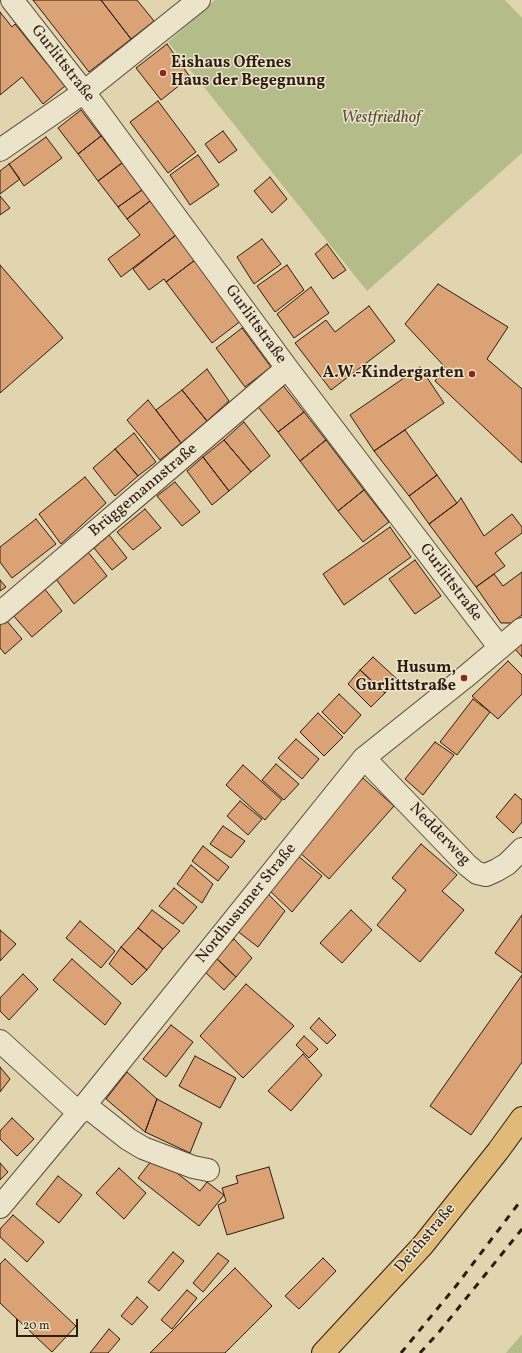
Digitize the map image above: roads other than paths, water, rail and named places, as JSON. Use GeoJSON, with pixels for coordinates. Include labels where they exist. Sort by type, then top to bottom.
{"type":"FeatureCollection","features":[{"type":"Feature","properties":{"kind":"main road","name":"Deichstraße"},"geometry":{"type":"LineString","coordinates":[[323,1353],[423,1245],[498,1151],[522,1118]]}},
{"type":"Feature","properties":{"kind":"street","name":"Gurlittstraße"},"geometry":{"type":"LineString","coordinates":[[12,0],[84,92],[287,368],[500,648]]}},
{"type":"Feature","properties":{"kind":"street"},"geometry":{"type":"LineString","coordinates":[[0,150],[84,92],[199,0]]}},
{"type":"Feature","properties":{"kind":"street","name":"Brüggemannstraße"},"geometry":{"type":"LineString","coordinates":[[0,613],[287,368]]}},
{"type":"Feature","properties":{"kind":"street","name":"Nordhusumer Straße"},"geometry":{"type":"LineString","coordinates":[[0,1207],[82,1109],[364,758],[522,629]]}},
{"type":"Feature","properties":{"kind":"street","name":"Nedderweg"},"geometry":{"type":"LineString","coordinates":[[364,758],[467,865],[477,873],[486,875],[497,870],[507,864],[522,849]]}},
{"type":"Feature","properties":{"kind":"street"},"geometry":{"type":"LineString","coordinates":[[0,1041],[82,1109],[142,1148],[193,1167],[208,1170]]}},
{"type":"Feature","properties":{"kind":"railway"},"geometry":{"type":"LineString","coordinates":[[401,1353],[456,1286],[522,1199]]}},
{"type":"Feature","properties":{"kind":"railway"},"geometry":{"type":"LineString","coordinates":[[420,1353],[439,1332],[522,1229]]}},
{"type":"Feature","properties":{"kind":"place","name":"Eishaus Offenes Haus der Begegnung"},"geometry":{"type":"Point","coordinates":[163,73]}},
{"type":"Feature","properties":{"kind":"place","name":"A.W.-Kindergarten"},"geometry":{"type":"Point","coordinates":[472,374]}},
{"type":"Feature","properties":{"kind":"place","name":"Husum, Gurlittstraße"},"geometry":{"type":"Point","coordinates":[464,678]}},
{"type":"Feature","properties":{"kind":"park label","name":"Westfriedhof"},"geometry":{"type":"Point","coordinates":[381,119]}}]}
